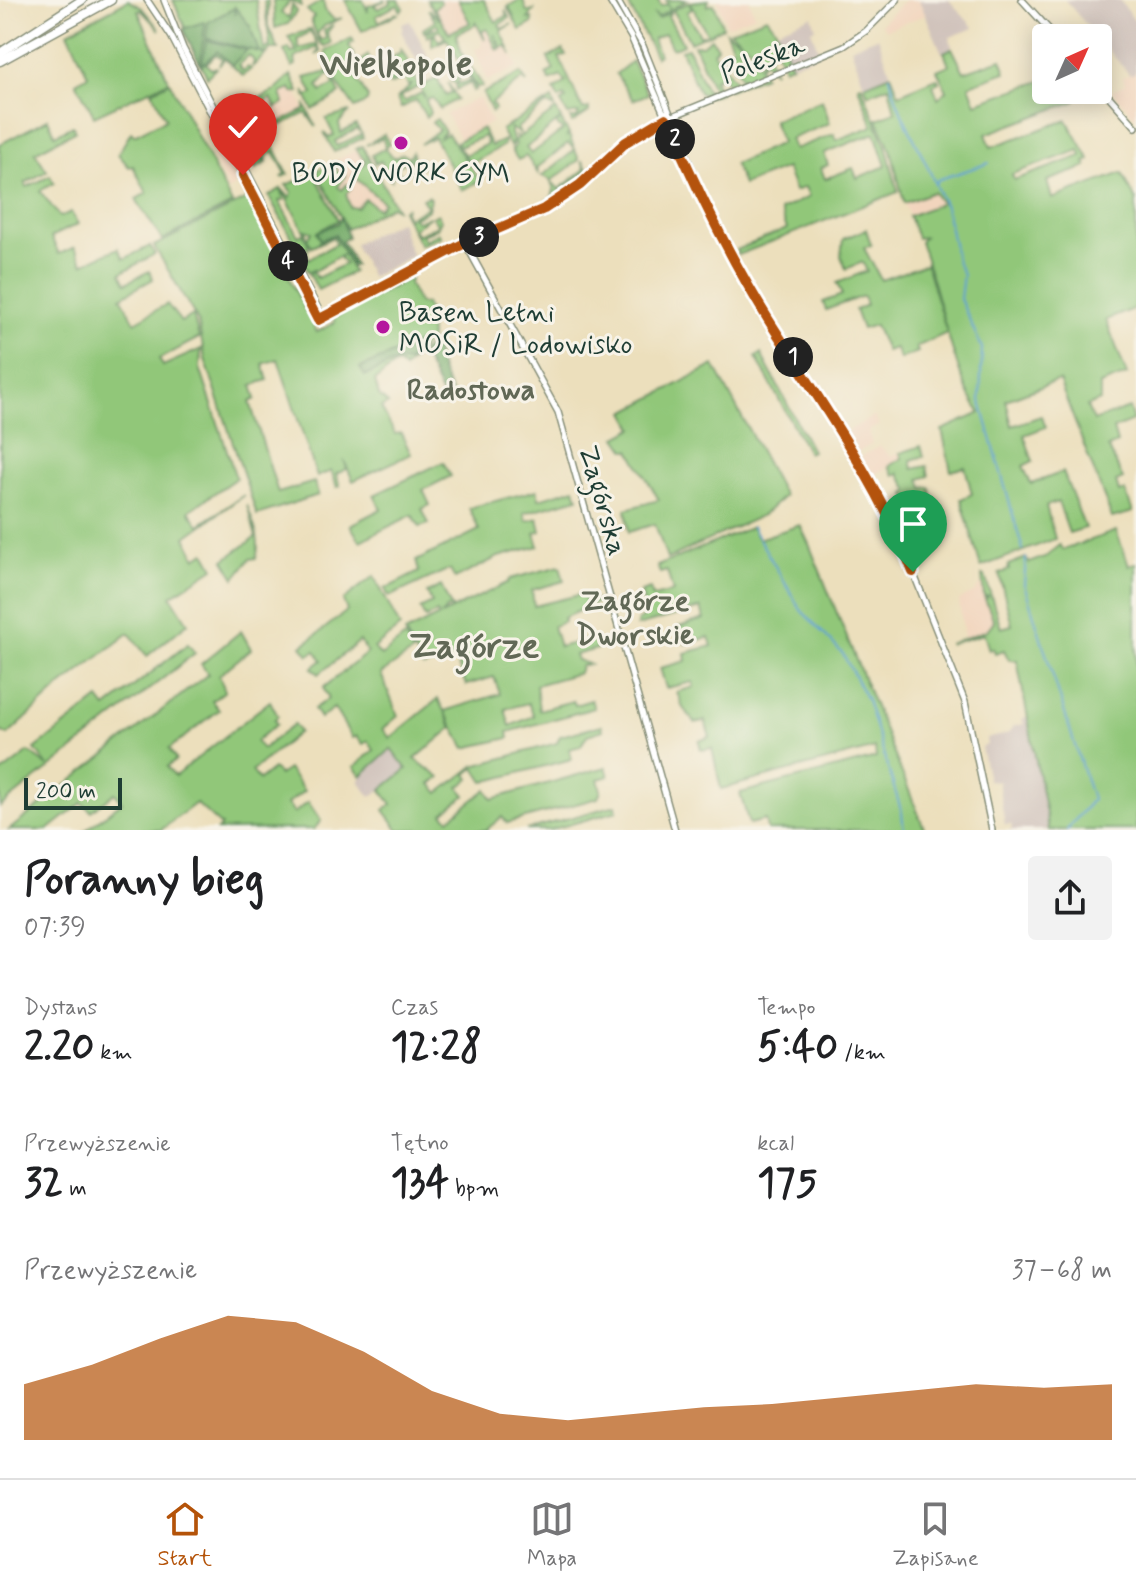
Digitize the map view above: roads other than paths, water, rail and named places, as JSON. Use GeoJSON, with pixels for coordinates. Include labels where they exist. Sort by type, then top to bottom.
{"type":"FeatureCollection","features":[{"type":"Feature","properties":{"kind":"main road"},"geometry":{"type":"LineString","coordinates":[[0,53],[82,0]]}},
{"type":"Feature","properties":{"kind":"main road"},"geometry":{"type":"LineString","coordinates":[[0,61],[111,0]]}},
{"type":"Feature","properties":{"kind":"street"},"geometry":{"type":"LineString","coordinates":[[140,0],[149,3],[321,319]]}},
{"type":"Feature","properties":{"kind":"street"},"geometry":{"type":"LineString","coordinates":[[609,0],[631,37],[669,116]]}},
{"type":"Feature","properties":{"kind":"street"},"geometry":{"type":"LineString","coordinates":[[617,0],[640,39],[698,187],[759,304],[826,407],[899,537],[965,702],[992,830]]}},
{"type":"Feature","properties":{"kind":"street","name":"Poleska"},"geometry":{"type":"LineString","coordinates":[[321,319],[465,243],[557,201],[626,142],[669,116],[844,46],[866,31],[897,0]]}},
{"type":"Feature","properties":{"kind":"street"},"geometry":{"type":"LineString","coordinates":[[1022,0],[1044,24]]}},
{"type":"Feature","properties":{"kind":"street"},"geometry":{"type":"LineString","coordinates":[[164,1],[183,48],[321,319]]}},
{"type":"Feature","properties":{"kind":"street"},"geometry":{"type":"LineString","coordinates":[[1112,100],[1136,127]]}},
{"type":"Feature","properties":{"kind":"street","name":"Zagórska"},"geometry":{"type":"LineString","coordinates":[[465,243],[558,412],[675,830]]}},
{"type":"Feature","properties":{"kind":"waterway"},"geometry":{"type":"LineString","coordinates":[[890,76],[898,105],[935,184]]}},
{"type":"Feature","properties":{"kind":"waterway"},"geometry":{"type":"LineString","coordinates":[[989,163],[937,180],[935,184],[946,209],[957,263],[963,274],[960,299],[982,348],[980,399],[1023,550]]}},
{"type":"Feature","properties":{"kind":"waterway"},"geometry":{"type":"LineString","coordinates":[[752,527],[801,610],[843,654],[867,700],[902,813],[904,830]]}},
{"type":"Feature","properties":{"kind":"waterway"},"geometry":{"type":"LineString","coordinates":[[1026,558],[1024,584],[1092,800],[1067,830]]}},
{"type":"Feature","properties":{"kind":"place","name":"BODY WORK GYM"},"geometry":{"type":"Point","coordinates":[401,143]}},
{"type":"Feature","properties":{"kind":"place","name":"Basen Letni MOSiR / Lodowisko"},"geometry":{"type":"Point","coordinates":[383,327]}},
{"type":"Feature","properties":{"kind":"district","name":"Wielkopole"},"geometry":{"type":"Point","coordinates":[396,62]}},
{"type":"Feature","properties":{"kind":"district","name":"Radostowa"},"geometry":{"type":"Point","coordinates":[471,389]}},
{"type":"Feature","properties":{"kind":"district","name":"Zagórze Dworskie"},"geometry":{"type":"Point","coordinates":[635,617]}},
{"type":"Feature","properties":{"kind":"district","name":"Zagórze"},"geometry":{"type":"Point","coordinates":[474,644]}}]}
